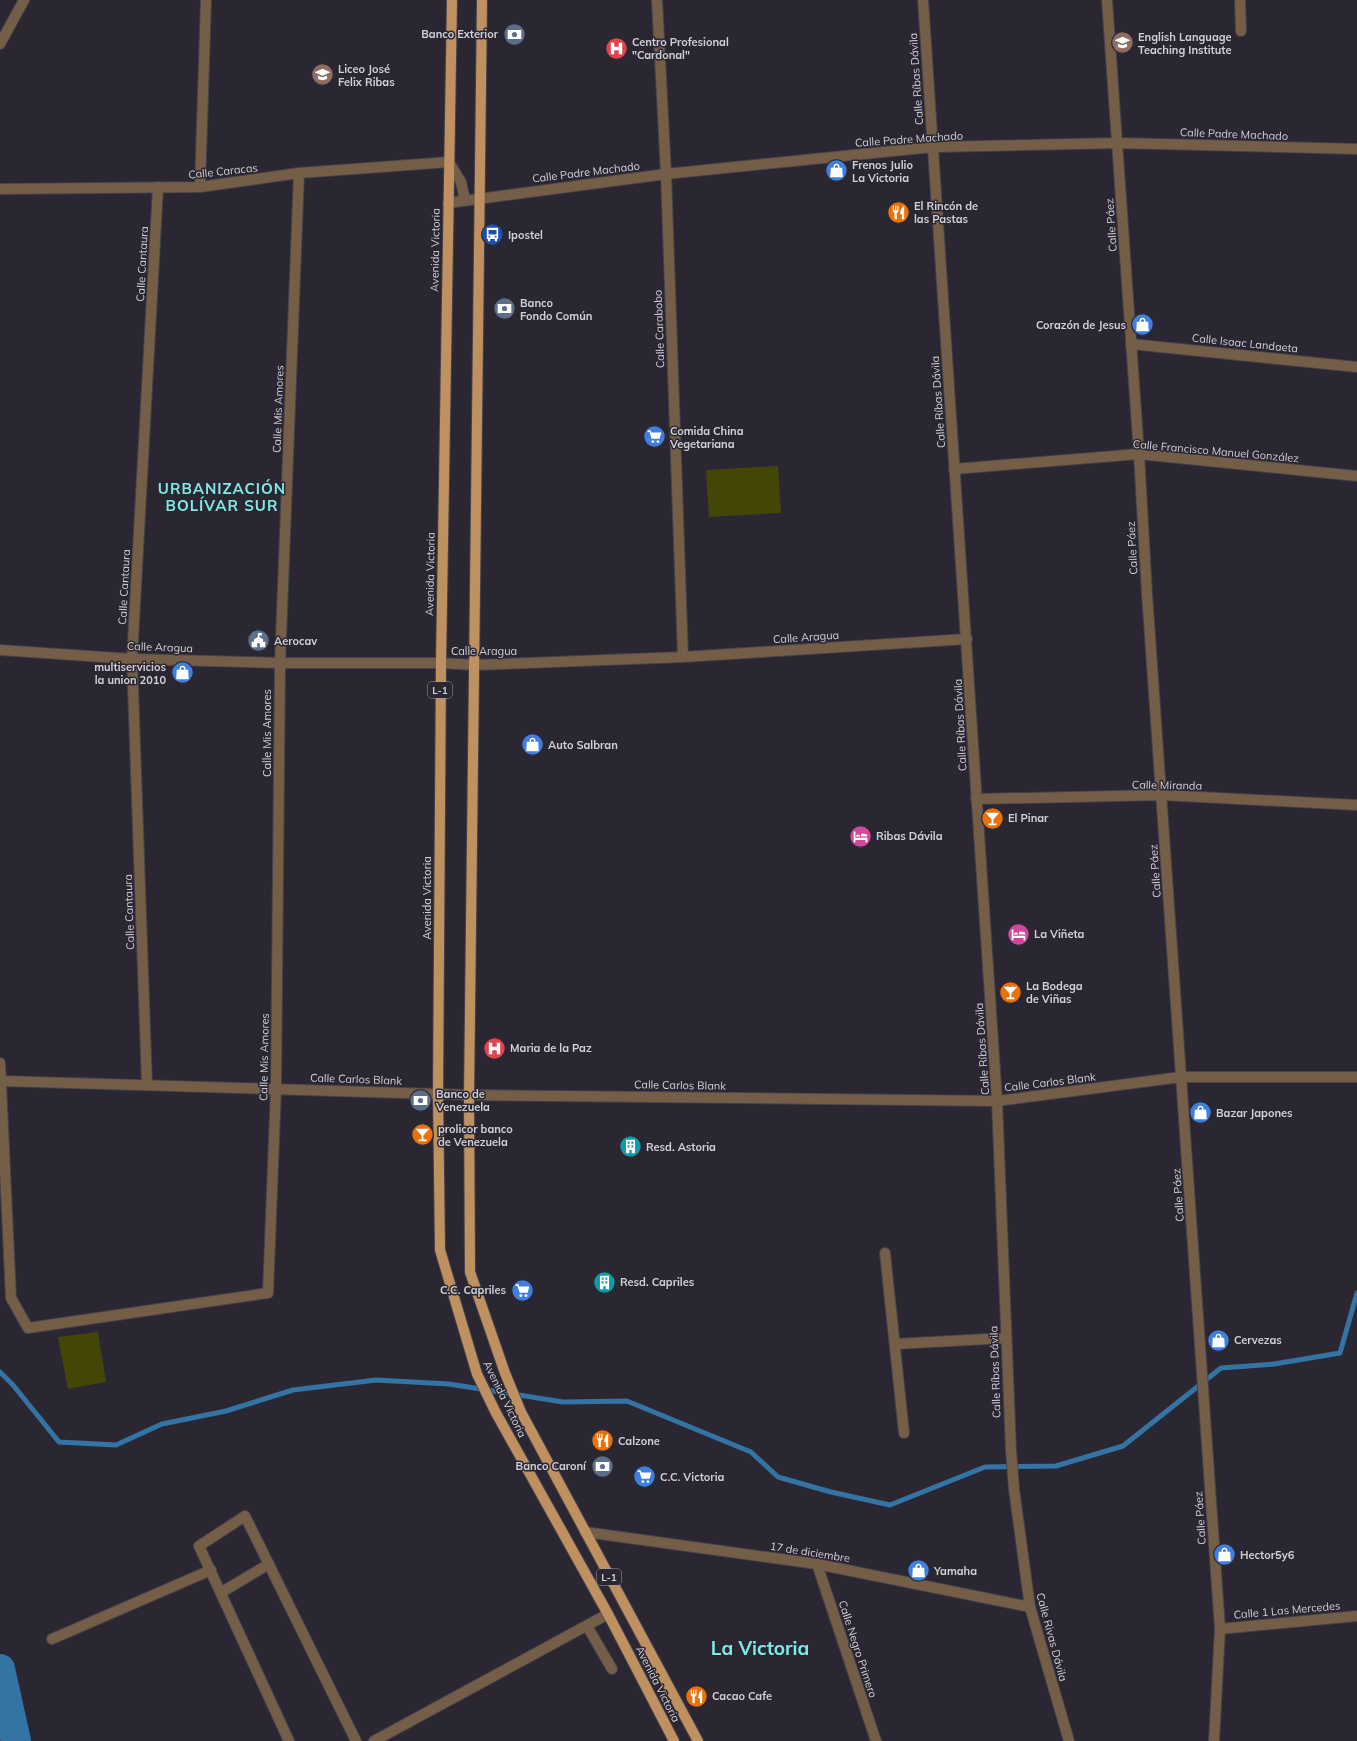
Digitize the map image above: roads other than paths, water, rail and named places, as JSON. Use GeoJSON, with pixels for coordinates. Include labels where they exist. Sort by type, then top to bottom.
{"type":"FeatureCollection","features":[{"type":"Feature","properties":{"kind":"main road","name":"Avenida Victoria"},"geometry":{"type":"LineString","coordinates":[[452,0],[448,162],[441,663],[438,1094],[440,1250],[477,1374],[496,1413],[608,1614],[674,1741]]}},
{"type":"Feature","properties":{"kind":"main road","name":"Avenida Victoria"},"geometry":{"type":"LineString","coordinates":[[482,0],[469,1095],[470,1272],[505,1373],[521,1412],[698,1741]]}},
{"type":"Feature","properties":{"kind":"street"},"geometry":{"type":"LineString","coordinates":[[0,44],[24,0]]}},
{"type":"Feature","properties":{"kind":"street"},"geometry":{"type":"LineString","coordinates":[[200,187],[206,0]]}},
{"type":"Feature","properties":{"kind":"street","name":"Calle Carabobo"},"geometry":{"type":"LineString","coordinates":[[657,0],[666,174],[683,657]]}},
{"type":"Feature","properties":{"kind":"street","name":"Calle Ríbas Dávila"},"geometry":{"type":"LineString","coordinates":[[923,0],[997,1101],[1006,1338],[1014,1489]]}},
{"type":"Feature","properties":{"kind":"street","name":"Calle Páez"},"geometry":{"type":"LineString","coordinates":[[1107,0],[1139,454],[1147,594],[1206,1413],[1220,1629],[1214,1741]]}},
{"type":"Feature","properties":{"kind":"street"},"geometry":{"type":"LineString","coordinates":[[1240,0],[1241,30]]}},
{"type":"Feature","properties":{"kind":"street","name":"Calle Padre Machado"},"geometry":{"type":"LineString","coordinates":[[448,203],[666,174],[933,147],[1118,143],[1357,149]]}},
{"type":"Feature","properties":{"kind":"street"},"geometry":{"type":"LineString","coordinates":[[448,162],[461,182],[466,200]]}},
{"type":"Feature","properties":{"kind":"street","name":"Calle Caracas"},"geometry":{"type":"LineString","coordinates":[[0,189],[200,187],[299,173],[448,162]]}},
{"type":"Feature","properties":{"kind":"street","name":"Calle Mis Amores"},"geometry":{"type":"LineString","coordinates":[[2,1081],[11,1298],[28,1328],[268,1293],[276,1088],[280,663],[299,173]]}},
{"type":"Feature","properties":{"kind":"street","name":"Calle Cantaura"},"geometry":{"type":"LineString","coordinates":[[147,1085],[132,659],[158,187]]}},
{"type":"Feature","properties":{"kind":"street","name":"Calle Isaac Landaeta"},"geometry":{"type":"LineString","coordinates":[[1131,344],[1357,367]]}},
{"type":"Feature","properties":{"kind":"street","name":"Calle Francisco Manuel González"},"geometry":{"type":"LineString","coordinates":[[954,469],[1139,454],[1357,476]]}},
{"type":"Feature","properties":{"kind":"street","name":"Calle Aragua"},"geometry":{"type":"LineString","coordinates":[[0,650],[132,659],[280,663],[441,663],[475,665],[683,657],[967,639]]}},
{"type":"Feature","properties":{"kind":"street","name":"Calle Miranda"},"geometry":{"type":"LineString","coordinates":[[976,799],[1162,795],[1357,805]]}},
{"type":"Feature","properties":{"kind":"street"},"geometry":{"type":"LineString","coordinates":[[0,1063],[2,1081]]}},
{"type":"Feature","properties":{"kind":"street","name":"Calle Carlos Blank"},"geometry":{"type":"LineString","coordinates":[[2,1081],[276,1088],[469,1095],[997,1101],[1181,1077],[1357,1077]]}},
{"type":"Feature","properties":{"kind":"street"},"geometry":{"type":"LineString","coordinates":[[885,1252],[904,1433]]}},
{"type":"Feature","properties":{"kind":"street"},"geometry":{"type":"LineString","coordinates":[[895,1344],[1006,1338]]}},
{"type":"Feature","properties":{"kind":"street","name":"Calle Rivas Dávila"},"geometry":{"type":"LineString","coordinates":[[1014,1489],[1030,1607],[1069,1741]]}},
{"type":"Feature","properties":{"kind":"street"},"geometry":{"type":"LineString","coordinates":[[288,1741],[222,1592],[199,1546],[245,1516],[356,1741]]}},
{"type":"Feature","properties":{"kind":"street","name":"17 de diciembre"},"geometry":{"type":"LineString","coordinates":[[585,1532],[817,1564],[1030,1607]]}},
{"type":"Feature","properties":{"kind":"street"},"geometry":{"type":"LineString","coordinates":[[222,1592],[269,1564]]}},
{"type":"Feature","properties":{"kind":"street","name":"Calle Negro Primero"},"geometry":{"type":"LineString","coordinates":[[817,1564],[876,1741]]}},
{"type":"Feature","properties":{"kind":"street"},"geometry":{"type":"LineString","coordinates":[[52,1639],[211,1570]]}},
{"type":"Feature","properties":{"kind":"street"},"geometry":{"type":"LineString","coordinates":[[374,1741],[608,1614]]}},
{"type":"Feature","properties":{"kind":"street","name":"Calle 1 Las Mercedes"},"geometry":{"type":"LineString","coordinates":[[1220,1629],[1357,1616]]}},
{"type":"Feature","properties":{"kind":"street"},"geometry":{"type":"LineString","coordinates":[[587,1626],[612,1669]]}},
{"type":"Feature","properties":{"kind":"waterway"},"geometry":{"type":"LineString","coordinates":[[0,1372],[13,1385],[59,1442],[116,1445],[162,1424],[226,1411],[293,1390],[376,1380],[449,1384],[563,1402],[627,1401],[751,1452],[778,1477],[831,1492],[890,1505],[985,1467],[1056,1466],[1123,1446],[1221,1368],[1274,1364],[1340,1353],[1357,1293]]}},
{"type":"Feature","properties":{"kind":"waterway"},"geometry":{"type":"LineString","coordinates":[[0,1669],[16,1741]]}},
{"type":"Feature","properties":{"kind":"place","name":"Banco Exterior"},"geometry":{"type":"Point","coordinates":[514,34]}},
{"type":"Feature","properties":{"kind":"place","name":"English Language Teaching Institute"},"geometry":{"type":"Point","coordinates":[1123,43]}},
{"type":"Feature","properties":{"kind":"place","name":"Centro Profesional \"Cardonal\""},"geometry":{"type":"Point","coordinates":[616,48]}},
{"type":"Feature","properties":{"kind":"place","name":"Liceo José Felix Ribas"},"geometry":{"type":"Point","coordinates":[323,75]}},
{"type":"Feature","properties":{"kind":"place","name":"Frenos Julio La Victoria"},"geometry":{"type":"Point","coordinates":[836,171]}},
{"type":"Feature","properties":{"kind":"place","name":"El Rincón de las Pastas"},"geometry":{"type":"Point","coordinates":[898,212]}},
{"type":"Feature","properties":{"kind":"place","name":"Ipostel"},"geometry":{"type":"Point","coordinates":[492,235]}},
{"type":"Feature","properties":{"kind":"place","name":"Banco Fondo Común"},"geometry":{"type":"Point","coordinates":[504,309]}},
{"type":"Feature","properties":{"kind":"place","name":"Corazón de Jesus"},"geometry":{"type":"Point","coordinates":[1142,325]}},
{"type":"Feature","properties":{"kind":"place","name":"Comida China Vegetariana"},"geometry":{"type":"Point","coordinates":[654,437]}},
{"type":"Feature","properties":{"kind":"place","name":"Aerocav"},"geometry":{"type":"Point","coordinates":[259,641]}},
{"type":"Feature","properties":{"kind":"place","name":"multiservicios la union 2010"},"geometry":{"type":"Point","coordinates":[182,673]}},
{"type":"Feature","properties":{"kind":"place","name":"Auto Salbran"},"geometry":{"type":"Point","coordinates":[532,745]}},
{"type":"Feature","properties":{"kind":"place","name":"El Pinar"},"geometry":{"type":"Point","coordinates":[993,818]}},
{"type":"Feature","properties":{"kind":"place","name":"Ribas Dávila"},"geometry":{"type":"Point","coordinates":[860,836]}},
{"type":"Feature","properties":{"kind":"place","name":"La Viñeta"},"geometry":{"type":"Point","coordinates":[1019,934]}},
{"type":"Feature","properties":{"kind":"place","name":"La Bodega de Viñas"},"geometry":{"type":"Point","coordinates":[1010,992]}},
{"type":"Feature","properties":{"kind":"place","name":"Maria de la Paz"},"geometry":{"type":"Point","coordinates":[494,1048]}},
{"type":"Feature","properties":{"kind":"place","name":"Banco de Venezuela"},"geometry":{"type":"Point","coordinates":[420,1100]}},
{"type":"Feature","properties":{"kind":"place","name":"Bazar Japones"},"geometry":{"type":"Point","coordinates":[1201,1113]}},
{"type":"Feature","properties":{"kind":"place","name":"prolicor banco de Venezuela"},"geometry":{"type":"Point","coordinates":[422,1135]}},
{"type":"Feature","properties":{"kind":"place","name":"Resd. Astoria"},"geometry":{"type":"Point","coordinates":[631,1147]}},
{"type":"Feature","properties":{"kind":"place","name":"Resd. Capriles"},"geometry":{"type":"Point","coordinates":[604,1282]}},
{"type":"Feature","properties":{"kind":"place","name":"C.C. Capriles"},"geometry":{"type":"Point","coordinates":[522,1290]}},
{"type":"Feature","properties":{"kind":"place","name":"Cervezas"},"geometry":{"type":"Point","coordinates":[1218,1340]}},
{"type":"Feature","properties":{"kind":"place","name":"Calzone"},"geometry":{"type":"Point","coordinates":[603,1441]}},
{"type":"Feature","properties":{"kind":"place","name":"Banco Caroní"},"geometry":{"type":"Point","coordinates":[602,1466]}},
{"type":"Feature","properties":{"kind":"place","name":"C.C. Victoria"},"geometry":{"type":"Point","coordinates":[644,1477]}},
{"type":"Feature","properties":{"kind":"place","name":"Hector5y6"},"geometry":{"type":"Point","coordinates":[1224,1555]}},
{"type":"Feature","properties":{"kind":"place","name":"Yamaha"},"geometry":{"type":"Point","coordinates":[918,1571]}},
{"type":"Feature","properties":{"kind":"place","name":"Cacao Cafe"},"geometry":{"type":"Point","coordinates":[697,1696]}},
{"type":"Feature","properties":{"kind":"district","name":"URBANIZACIÓN BOLÍVAR SUR"},"geometry":{"type":"Point","coordinates":[222,496]}},
{"type":"Feature","properties":{"kind":"district","name":"La Victoria"},"geometry":{"type":"Point","coordinates":[760,1648]}}]}
